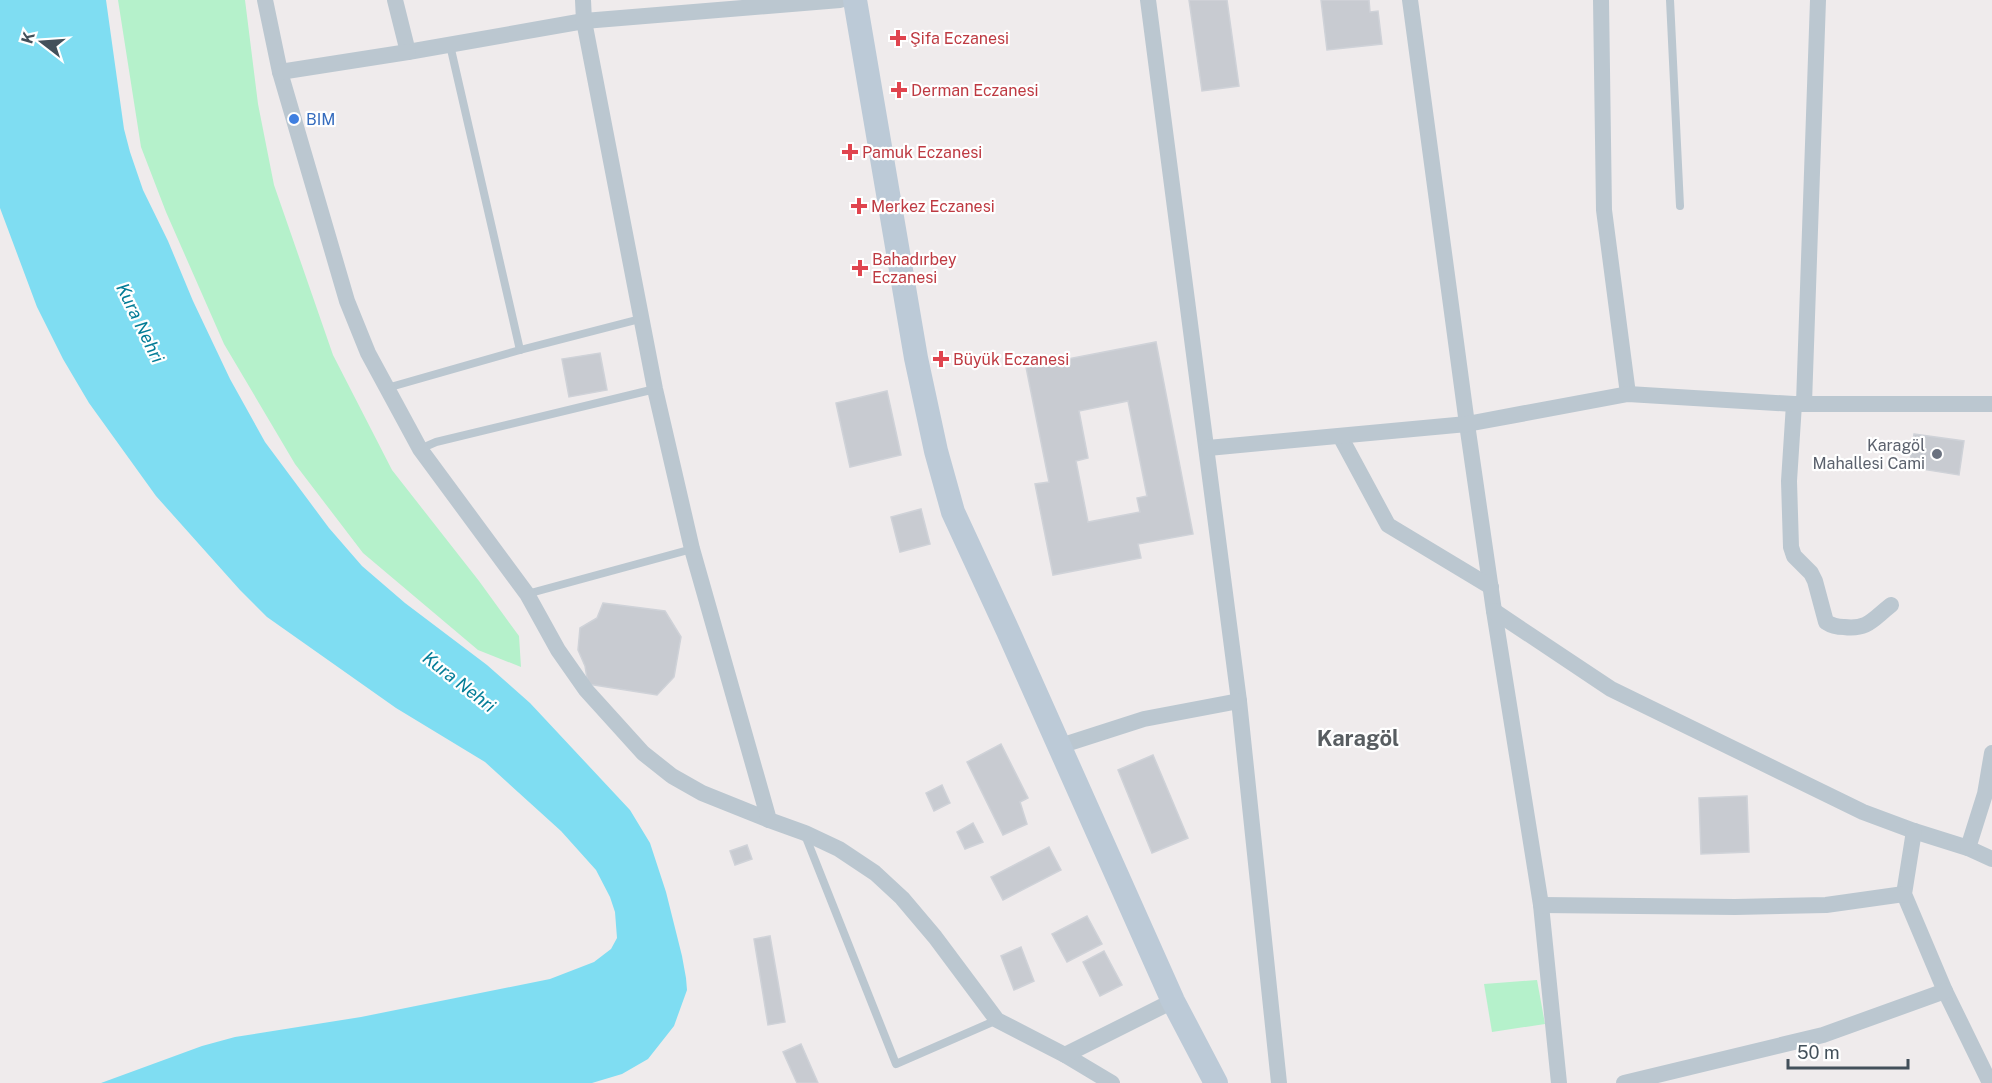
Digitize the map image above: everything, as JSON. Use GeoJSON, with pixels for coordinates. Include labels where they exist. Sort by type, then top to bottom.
{"type":"FeatureCollection","features":[{"type":"Feature","properties":{"kind":"main road"},"geometry":{"type":"LineString","coordinates":[[855,0],[916,358],[936,451],[953,512],[1173,1001],[1216,1083]]}},
{"type":"Feature","properties":{"kind":"street"},"geometry":{"type":"LineString","coordinates":[[265,0],[280,72],[347,301],[368,353],[420,449],[526,594],[558,650],[586,690],[642,753],[672,776],[702,793],[805,833],[839,849],[874,873],[903,898],[997,1020],[1065,1055],[1112,1083]]}},
{"type":"Feature","properties":{"kind":"street"},"geometry":{"type":"LineString","coordinates":[[395,0],[408,52]]}},
{"type":"Feature","properties":{"kind":"street"},"geometry":{"type":"LineString","coordinates":[[583,0],[584,21],[655,389],[692,549],[769,820]]}},
{"type":"Feature","properties":{"kind":"street"},"geometry":{"type":"LineString","coordinates":[[280,72],[584,21],[840,0]]}},
{"type":"Feature","properties":{"kind":"street"},"geometry":{"type":"LineString","coordinates":[[1148,0],[1208,448],[1239,701],[1280,1083]]}},
{"type":"Feature","properties":{"kind":"street"},"geometry":{"type":"LineString","coordinates":[[1410,0],[1494,611],[1541,905],[1559,1083]]}},
{"type":"Feature","properties":{"kind":"street"},"geometry":{"type":"LineString","coordinates":[[1601,0],[1604,210],[1628,394]]}},
{"type":"Feature","properties":{"kind":"street"},"geometry":{"type":"LineString","coordinates":[[1818,0],[1799,404],[1789,481],[1791,547],[1794,556],[1815,581],[1826,622],[1830,625],[1863,627],[1891,605]]}},
{"type":"Feature","properties":{"kind":"street"},"geometry":{"type":"LineString","coordinates":[[1208,448],[1467,424],[1628,394],[1799,404],[1992,404]]}},
{"type":"Feature","properties":{"kind":"street"},"geometry":{"type":"LineString","coordinates":[[1340,436],[1388,525],[1491,587]]}},
{"type":"Feature","properties":{"kind":"street"},"geometry":{"type":"LineString","coordinates":[[1494,611],[1611,689],[1863,812],[1968,848],[1992,859]]}},
{"type":"Feature","properties":{"kind":"street"},"geometry":{"type":"LineString","coordinates":[[1060,746],[1144,719],[1239,701]]}},
{"type":"Feature","properties":{"kind":"street"},"geometry":{"type":"LineString","coordinates":[[1968,848],[1985,794],[1992,753]]}},
{"type":"Feature","properties":{"kind":"street"},"geometry":{"type":"LineString","coordinates":[[1914,831],[1904,894],[1945,991],[1990,1083]]}},
{"type":"Feature","properties":{"kind":"street"},"geometry":{"type":"LineString","coordinates":[[1541,905],[1735,907],[1826,905],[1904,894]]}},
{"type":"Feature","properties":{"kind":"street"},"geometry":{"type":"LineString","coordinates":[[1624,1083],[1823,1035],[1945,991]]}},
{"type":"Feature","properties":{"kind":"street"},"geometry":{"type":"LineString","coordinates":[[1065,1055],[1173,1001]]}},
{"type":"Feature","properties":{"kind":"lane"},"geometry":{"type":"LineString","coordinates":[[1670,0],[1680,206]]}},
{"type":"Feature","properties":{"kind":"lane"},"geometry":{"type":"LineString","coordinates":[[450,45],[520,350]]}},
{"type":"Feature","properties":{"kind":"lane"},"geometry":{"type":"LineString","coordinates":[[386,388],[640,319]]}},
{"type":"Feature","properties":{"kind":"lane"},"geometry":{"type":"LineString","coordinates":[[420,449],[436,442],[655,389]]}},
{"type":"Feature","properties":{"kind":"lane"},"geometry":{"type":"LineString","coordinates":[[526,594],[692,549]]}},
{"type":"Feature","properties":{"kind":"lane"},"geometry":{"type":"LineString","coordinates":[[805,833],[896,1064],[997,1020]]}},
{"type":"Feature","properties":{"kind":"green space"},"geometry":{"type":"Polygon","coordinates":[[[118,0],[245,0],[258,104],[274,185],[333,355],[392,470],[519,636],[521,667],[478,650],[363,553],[295,464],[224,344],[166,212],[141,147],[118,0]]]}},
{"type":"Feature","properties":{"kind":"green space"},"geometry":{"type":"Polygon","coordinates":[[[1537,980],[1545,1024],[1492,1032],[1484,984],[1537,980]]]}},
{"type":"Feature","properties":{"kind":"water","name":"Kura Nehri"},"geometry":{"type":"Polygon","coordinates":[[[0,0],[106,0],[124,129],[143,190],[230,379],[265,442],[329,528],[362,566],[405,603],[487,665],[530,703],[630,810],[650,843],[666,892],[682,956],[687,990],[674,1026],[648,1059],[622,1074],[592,1083],[101,1083],[202,1046],[235,1037],[361,1017],[550,979],[594,962],[611,949],[617,938],[615,912],[596,870],[561,831],[485,762],[396,708],[267,617],[156,496],[89,403],[63,359],[37,307],[0,208],[0,0]]]}},
{"type":"Feature","properties":{"kind":"building"},"geometry":{"type":"Polygon","coordinates":[[[1189,0],[1227,0],[1239,86],[1202,91],[1189,0]]]}},
{"type":"Feature","properties":{"kind":"building"},"geometry":{"type":"Polygon","coordinates":[[[1321,0],[1369,0],[1370,12],[1378,11],[1382,44],[1327,50],[1321,0]]]}},
{"type":"Feature","properties":{"kind":"building"},"geometry":{"type":"Polygon","coordinates":[[[1156,342],[1193,534],[1138,544],[1141,558],[1053,575],[1035,484],[1049,482],[1026,367],[1156,342]],[[1128,401],[1079,411],[1088,458],[1076,461],[1088,522],[1140,512],[1137,498],[1147,496],[1128,401]]]}},
{"type":"Feature","properties":{"kind":"building"},"geometry":{"type":"Polygon","coordinates":[[[600,353],[607,390],[569,397],[562,359],[600,353]]]}},
{"type":"Feature","properties":{"kind":"building"},"geometry":{"type":"Polygon","coordinates":[[[887,391],[901,455],[850,467],[836,403],[887,391]]]}},
{"type":"Feature","properties":{"kind":"building","name":"Karagöl Mahallesi Cami"},"geometry":{"type":"Polygon","coordinates":[[[1914,434],[1964,441],[1959,475],[1909,467],[1914,434]]]}},
{"type":"Feature","properties":{"kind":"building"},"geometry":{"type":"Polygon","coordinates":[[[921,509],[930,544],[900,552],[891,517],[921,509]]]}},
{"type":"Feature","properties":{"kind":"building"},"geometry":{"type":"Polygon","coordinates":[[[603,603],[665,611],[681,637],[674,677],[657,695],[588,684],[585,666],[578,650],[580,628],[597,618],[603,603]]]}},
{"type":"Feature","properties":{"kind":"building"},"geometry":{"type":"Polygon","coordinates":[[[1001,744],[1028,798],[1020,802],[1027,824],[1003,835],[967,762],[1001,744]]]}},
{"type":"Feature","properties":{"kind":"building"},"geometry":{"type":"Polygon","coordinates":[[[1153,755],[1188,838],[1152,853],[1118,770],[1153,755]]]}},
{"type":"Feature","properties":{"kind":"building"},"geometry":{"type":"Polygon","coordinates":[[[942,785],[950,803],[934,811],[926,793],[942,785]]]}},
{"type":"Feature","properties":{"kind":"building"},"geometry":{"type":"Polygon","coordinates":[[[1747,796],[1749,852],[1701,854],[1699,798],[1747,796]]]}},
{"type":"Feature","properties":{"kind":"building"},"geometry":{"type":"Polygon","coordinates":[[[973,823],[983,842],[965,849],[957,832],[973,823]]]}},
{"type":"Feature","properties":{"kind":"building"},"geometry":{"type":"Polygon","coordinates":[[[747,845],[752,859],[735,865],[730,851],[747,845]]]}},
{"type":"Feature","properties":{"kind":"building"},"geometry":{"type":"Polygon","coordinates":[[[1049,847],[1061,870],[1003,900],[991,877],[1049,847]]]}},
{"type":"Feature","properties":{"kind":"building"},"geometry":{"type":"Polygon","coordinates":[[[1087,916],[1102,944],[1067,962],[1052,934],[1087,916]]]}},
{"type":"Feature","properties":{"kind":"building"},"geometry":{"type":"Polygon","coordinates":[[[770,936],[785,1022],[768,1025],[754,939],[770,936]]]}},
{"type":"Feature","properties":{"kind":"building"},"geometry":{"type":"Polygon","coordinates":[[[1021,947],[1034,981],[1014,990],[1001,956],[1021,947]]]}},
{"type":"Feature","properties":{"kind":"building"},"geometry":{"type":"Polygon","coordinates":[[[1104,951],[1122,985],[1100,996],[1083,962],[1104,951]]]}},
{"type":"Feature","properties":{"kind":"building"},"geometry":{"type":"Polygon","coordinates":[[[801,1044],[818,1083],[797,1083],[783,1052],[801,1044]]]}},
{"type":"Feature","properties":{"kind":"place","name":"Şifa Eczanesi"},"geometry":{"type":"Point","coordinates":[898,38]}},
{"type":"Feature","properties":{"kind":"place","name":"Derman Eczanesi"},"geometry":{"type":"Point","coordinates":[899,90]}},
{"type":"Feature","properties":{"kind":"place","name":"BIM"},"geometry":{"type":"Point","coordinates":[294,119]}},
{"type":"Feature","properties":{"kind":"place","name":"Pamuk Eczanesi"},"geometry":{"type":"Point","coordinates":[850,152]}},
{"type":"Feature","properties":{"kind":"place","name":"Merkez Eczanesi"},"geometry":{"type":"Point","coordinates":[859,206]}},
{"type":"Feature","properties":{"kind":"place","name":"Bahadırbey Eczanesi"},"geometry":{"type":"Point","coordinates":[860,268]}},
{"type":"Feature","properties":{"kind":"place","name":"Büyük Eczanesi"},"geometry":{"type":"Point","coordinates":[941,359]}},
{"type":"Feature","properties":{"kind":"place","name":"Karagöl Mahallesi Cami"},"geometry":{"type":"Point","coordinates":[1937,454]}},
{"type":"Feature","properties":{"kind":"district","name":"Karagöl"},"geometry":{"type":"Point","coordinates":[1358,738]}}]}
